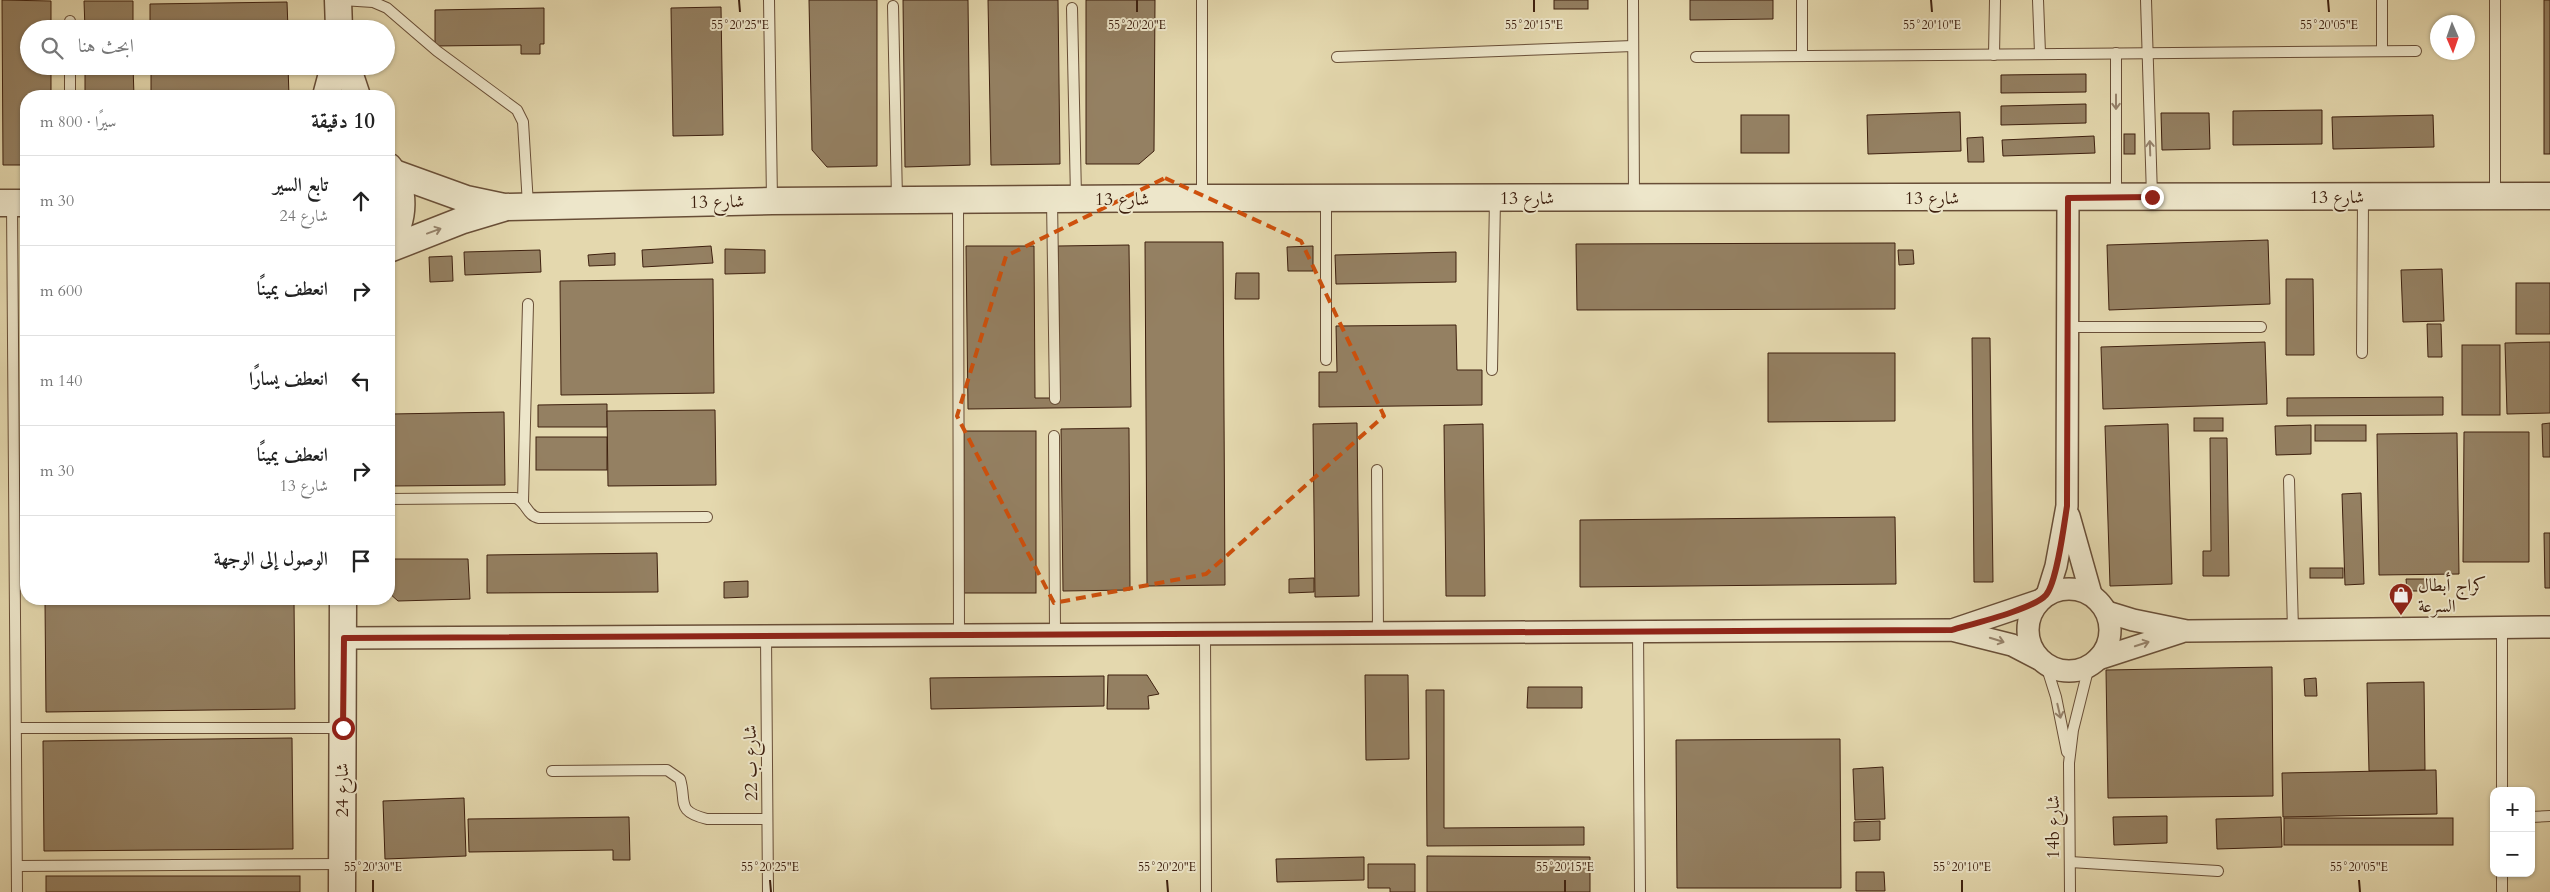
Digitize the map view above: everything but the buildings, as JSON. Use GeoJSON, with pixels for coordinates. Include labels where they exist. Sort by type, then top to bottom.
{"type":"FeatureCollection","features":[{"type":"Feature","properties":{"kind":"street"},"geometry":{"type":"LineString","coordinates":[[338,0],[339,20]]}},
{"type":"Feature","properties":{"kind":"street"},"geometry":{"type":"LineString","coordinates":[[328,90],[332,75]]}},
{"type":"Feature","properties":{"kind":"street"},"geometry":{"type":"LineString","coordinates":[[349,75],[355,90]]}},
{"type":"Feature","properties":{"kind":"street","name":"شارع 13"},"geometry":{"type":"LineString","coordinates":[[395,172],[466,199],[516,207],[772,201],[1202,198],[2550,196]]}},
{"type":"Feature","properties":{"kind":"street"},"geometry":{"type":"LineString","coordinates":[[395,179],[401,193],[401,214],[395,232]]}},
{"type":"Feature","properties":{"kind":"street"},"geometry":{"type":"LineString","coordinates":[[2042,662],[2030,646],[2027,630],[2030,615],[2042,598],[2056,566],[2067,506],[2068,198]]}},
{"type":"Feature","properties":{"kind":"street","name":"شارع 13"},"geometry":{"type":"LineString","coordinates":[[395,247],[462,220],[516,207]]}},
{"type":"Feature","properties":{"kind":"street"},"geometry":{"type":"LineString","coordinates":[[2067,506],[2091,594]]}},
{"type":"Feature","properties":{"kind":"street"},"geometry":{"type":"LineString","coordinates":[[1952,630],[2069,588],[2091,594],[2107,612],[2110,637],[2106,649],[2093,663]]}},
{"type":"Feature","properties":{"kind":"street","name":"شارع 24"},"geometry":{"type":"LineString","coordinates":[[342,892],[343,605]]}},
{"type":"Feature","properties":{"kind":"street"},"geometry":{"type":"LineString","coordinates":[[2107,612],[2133,620],[2187,631],[2550,627]]}},
{"type":"Feature","properties":{"kind":"street"},"geometry":{"type":"LineString","coordinates":[[344,638],[1952,630],[2012,645],[2060,670],[2074,671],[2187,631]]}},
{"type":"Feature","properties":{"kind":"lane"},"geometry":{"type":"LineString","coordinates":[[342,0],[372,2],[387,8],[437,51],[517,110],[523,122],[516,207]]}},
{"type":"Feature","properties":{"kind":"lane"},"geometry":{"type":"LineString","coordinates":[[769,0],[772,201]]}},
{"type":"Feature","properties":{"kind":"lane"},"geometry":{"type":"LineString","coordinates":[[1202,0],[1202,198]]}},
{"type":"Feature","properties":{"kind":"lane"},"geometry":{"type":"LineString","coordinates":[[1633,0],[1634,198]]}},
{"type":"Feature","properties":{"kind":"lane"},"geometry":{"type":"LineString","coordinates":[[1802,0],[1802,56]]}},
{"type":"Feature","properties":{"kind":"lane"},"geometry":{"type":"LineString","coordinates":[[1994,55],[1995,0]]}},
{"type":"Feature","properties":{"kind":"lane"},"geometry":{"type":"LineString","coordinates":[[2038,0],[2040,53]]}},
{"type":"Feature","properties":{"kind":"lane"},"geometry":{"type":"LineString","coordinates":[[2146,0],[2152,197]]}},
{"type":"Feature","properties":{"kind":"lane"},"geometry":{"type":"LineString","coordinates":[[2382,0],[2382,51]]}},
{"type":"Feature","properties":{"kind":"lane"},"geometry":{"type":"LineString","coordinates":[[2495,0],[2495,196]]}},
{"type":"Feature","properties":{"kind":"lane"},"geometry":{"type":"LineString","coordinates":[[893,6],[897,200]]}},
{"type":"Feature","properties":{"kind":"lane"},"geometry":{"type":"LineString","coordinates":[[1055,398],[1072,8]]}},
{"type":"Feature","properties":{"kind":"lane"},"geometry":{"type":"LineString","coordinates":[[1337,57],[1633,46]]}},
{"type":"Feature","properties":{"kind":"lane"},"geometry":{"type":"LineString","coordinates":[[1696,57],[2416,51]]}},
{"type":"Feature","properties":{"kind":"lane"},"geometry":{"type":"LineString","coordinates":[[2116,54],[2116,197]]}},
{"type":"Feature","properties":{"kind":"lane"},"geometry":{"type":"LineString","coordinates":[[70,75],[70,90]]}},
{"type":"Feature","properties":{"kind":"lane"},"geometry":{"type":"LineString","coordinates":[[2362,353],[2363,197]]}},
{"type":"Feature","properties":{"kind":"lane"},"geometry":{"type":"LineString","coordinates":[[1326,198],[1326,360]]}},
{"type":"Feature","properties":{"kind":"lane"},"geometry":{"type":"LineString","coordinates":[[1492,370],[1495,198]]}},
{"type":"Feature","properties":{"kind":"lane"},"geometry":{"type":"LineString","coordinates":[[958,200],[959,634]]}},
{"type":"Feature","properties":{"kind":"lane"},"geometry":{"type":"LineString","coordinates":[[13,203],[17,892]]}},
{"type":"Feature","properties":{"kind":"lane"},"geometry":{"type":"LineString","coordinates":[[528,304],[523,501],[529,513],[539,518],[706,517]]}},
{"type":"Feature","properties":{"kind":"lane"},"geometry":{"type":"LineString","coordinates":[[2068,327],[2261,328]]}},
{"type":"Feature","properties":{"kind":"lane"},"geometry":{"type":"LineString","coordinates":[[1054,436],[1055,633]]}},
{"type":"Feature","properties":{"kind":"lane"},"geometry":{"type":"LineString","coordinates":[[1377,470],[1378,632]]}},
{"type":"Feature","properties":{"kind":"lane"},"geometry":{"type":"LineString","coordinates":[[2289,480],[2293,630]]}},
{"type":"Feature","properties":{"kind":"lane"},"geometry":{"type":"LineString","coordinates":[[395,499],[516,498],[523,501]]}},
{"type":"Feature","properties":{"kind":"lane"},"geometry":{"type":"LineString","coordinates":[[15,594],[20,594]]}},
{"type":"Feature","properties":{"kind":"lane"},"geometry":{"type":"LineString","coordinates":[[2502,627],[2502,787]]}},
{"type":"Feature","properties":{"kind":"lane"},"geometry":{"type":"LineString","coordinates":[[1638,631],[1640,892]]}},
{"type":"Feature","properties":{"kind":"lane"},"geometry":{"type":"LineString","coordinates":[[1205,633],[1206,892]]}},
{"type":"Feature","properties":{"kind":"lane","name":"شارع ب 22"},"geometry":{"type":"LineString","coordinates":[[766,635],[768,892]]}},
{"type":"Feature","properties":{"kind":"lane","name":"14b شارع"},"geometry":{"type":"LineString","coordinates":[[2042,662],[2056,697],[2069,762]]}},
{"type":"Feature","properties":{"kind":"lane","name":"14b شارع"},"geometry":{"type":"LineString","coordinates":[[2070,892],[2069,762],[2078,706],[2093,663]]}},
{"type":"Feature","properties":{"kind":"lane"},"geometry":{"type":"LineString","coordinates":[[16,728],[343,728]]}},
{"type":"Feature","properties":{"kind":"lane"},"geometry":{"type":"LineString","coordinates":[[552,771],[667,770],[680,779],[682,802],[690,812],[698,817],[707,819],[767,819]]}},
{"type":"Feature","properties":{"kind":"lane"},"geometry":{"type":"LineString","coordinates":[[2535,816],[2550,816]]}},
{"type":"Feature","properties":{"kind":"lane"},"geometry":{"type":"LineString","coordinates":[[2070,862],[2218,871]]}},
{"type":"Feature","properties":{"kind":"lane"},"geometry":{"type":"LineString","coordinates":[[17,866],[342,864]]}},
{"type":"Feature","properties":{"kind":"lane"},"geometry":{"type":"LineString","coordinates":[[2502,877],[2502,892]]}},
{"type":"Feature","properties":{"kind":"highlighted area"},"geometry":{"type":"Polygon","coordinates":[[[1165,178],[1301,241],[1384,416],[1206,574],[1054,603],[957,416],[1006,256],[1165,178]]]}},
{"type":"Feature","properties":{"kind":"place","name":"كراج أبطال السرعة"},"geometry":{"type":"Point","coordinates":[2401,616]}},
{"type":"Feature","properties":{"kind":"route"},"geometry":{"type":"LineString","coordinates":[[343,728],[344,638],[1952,630],[2038,602],[2047,594],[2056,566],[2067,506],[2068,198],[2152,197]]}}]}
